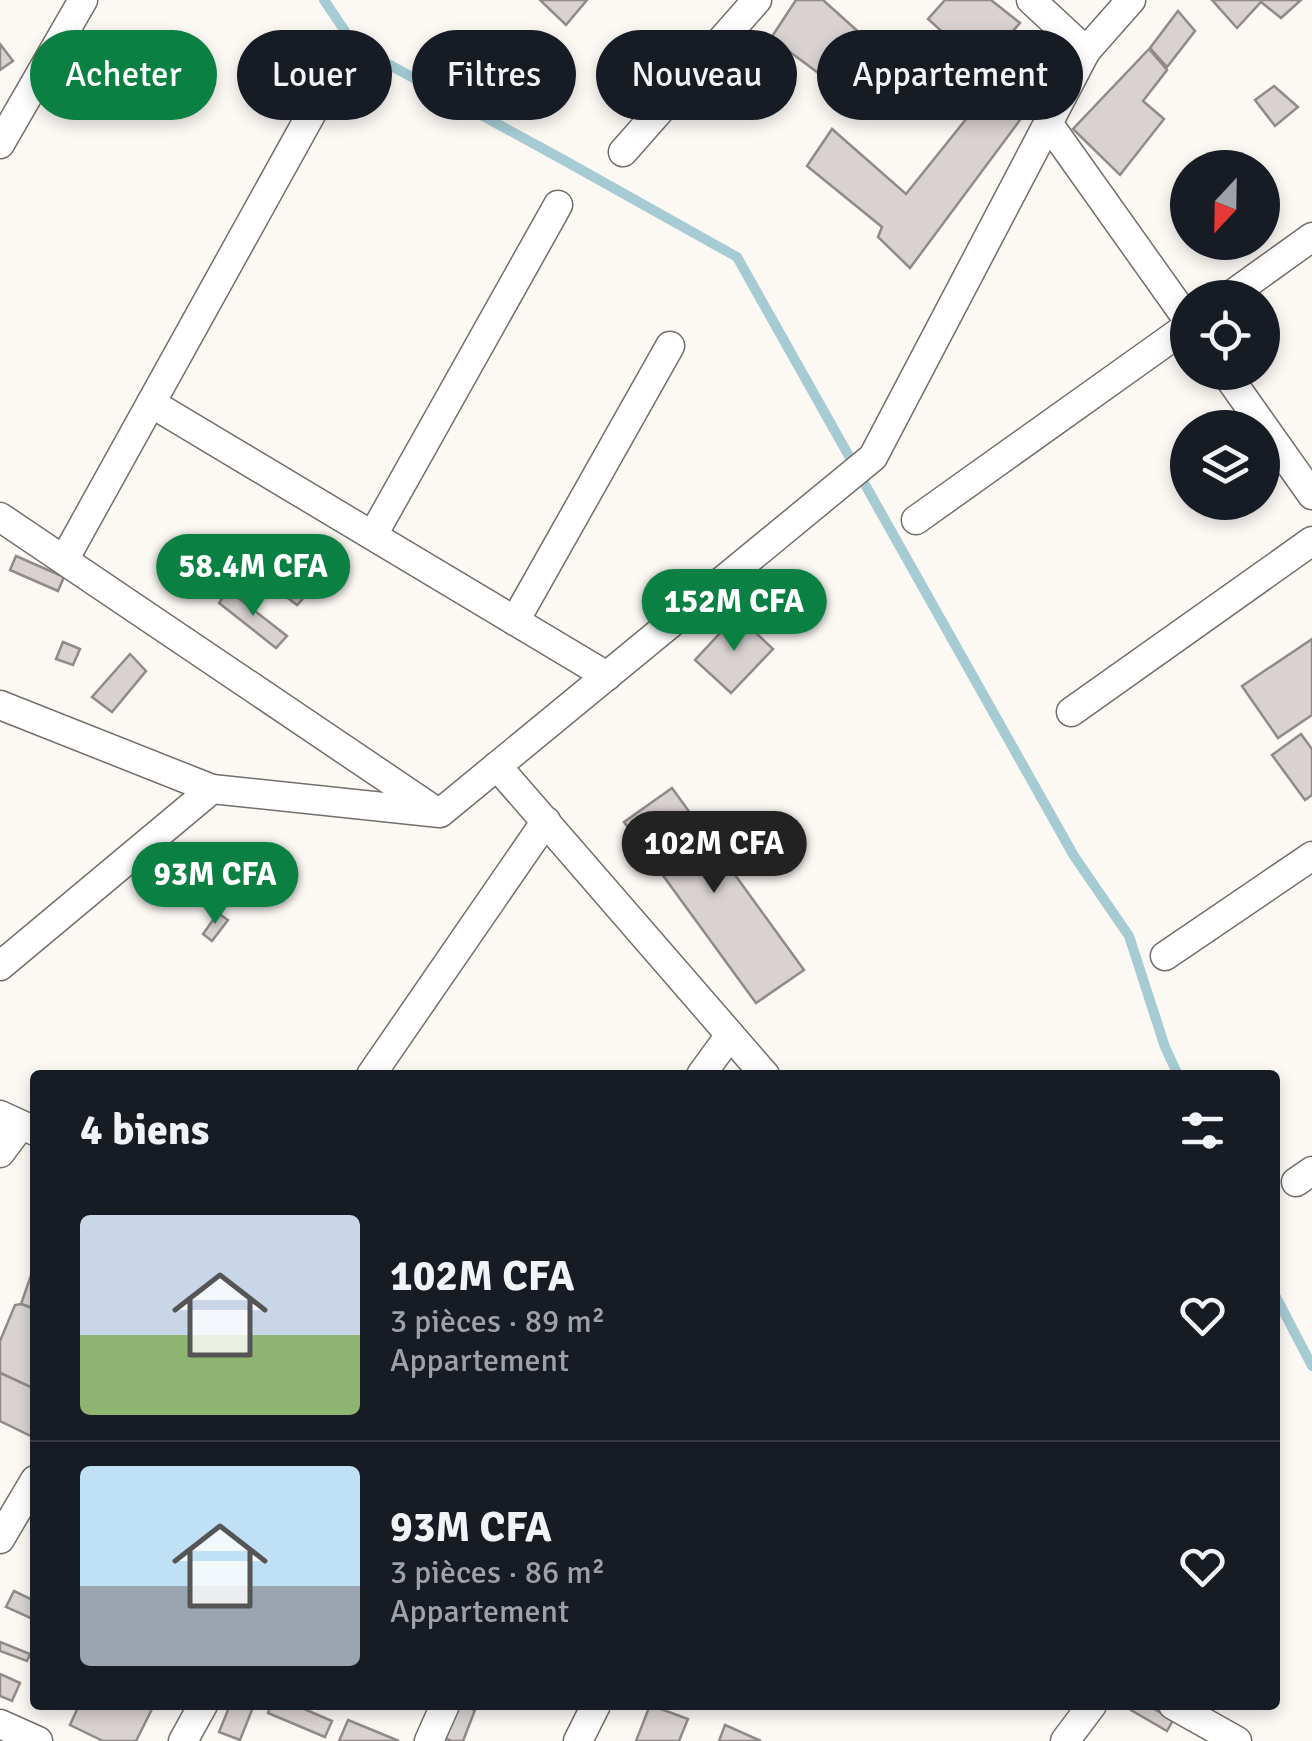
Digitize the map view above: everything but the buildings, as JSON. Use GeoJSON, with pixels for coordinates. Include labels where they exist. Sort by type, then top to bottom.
{"type":"FeatureCollection","features":[{"type":"Feature","properties":{"kind":"street"},"geometry":{"type":"LineString","coordinates":[[0,144],[84,0]]}},
{"type":"Feature","properties":{"kind":"street"},"geometry":{"type":"LineString","coordinates":[[623,152],[757,0]]}},
{"type":"Feature","properties":{"kind":"street"},"geometry":{"type":"LineString","coordinates":[[1031,0],[1086,51]]}},
{"type":"Feature","properties":{"kind":"street"},"geometry":{"type":"LineString","coordinates":[[0,704],[212,789],[440,813],[872,457],[1086,51],[1131,0]]}},
{"type":"Feature","properties":{"kind":"street"},"geometry":{"type":"LineString","coordinates":[[64,560],[308,120]]}},
{"type":"Feature","properties":{"kind":"street"},"geometry":{"type":"LineString","coordinates":[[1048,123],[1170,297]]}},
{"type":"Feature","properties":{"kind":"street"},"geometry":{"type":"LineString","coordinates":[[373,535],[558,205]]}},
{"type":"Feature","properties":{"kind":"street"},"geometry":{"type":"LineString","coordinates":[[1252,280],[1312,237]]}},
{"type":"Feature","properties":{"kind":"street"},"geometry":{"type":"LineString","coordinates":[[916,520],[1170,336]]}},
{"type":"Feature","properties":{"kind":"street"},"geometry":{"type":"LineString","coordinates":[[516,621],[670,346]]}},
{"type":"Feature","properties":{"kind":"street"},"geometry":{"type":"LineString","coordinates":[[1238,390],[1312,495]]}},
{"type":"Feature","properties":{"kind":"street"},"geometry":{"type":"LineString","coordinates":[[151,403],[606,676]]}},
{"type":"Feature","properties":{"kind":"street"},"geometry":{"type":"LineString","coordinates":[[0,517],[440,813]]}},
{"type":"Feature","properties":{"kind":"street"},"geometry":{"type":"LineString","coordinates":[[1071,712],[1312,541]]}},
{"type":"Feature","properties":{"kind":"street"},"geometry":{"type":"LineString","coordinates":[[497,766],[761,1070]]}},
{"type":"Feature","properties":{"kind":"street"},"geometry":{"type":"LineString","coordinates":[[0,966],[212,789]]}},
{"type":"Feature","properties":{"kind":"street"},"geometry":{"type":"LineString","coordinates":[[375,1070],[546,821]]}},
{"type":"Feature","properties":{"kind":"street"},"geometry":{"type":"LineString","coordinates":[[1165,956],[1312,856]]}},
{"type":"Feature","properties":{"kind":"street"},"geometry":{"type":"LineString","coordinates":[[705,1070],[730,1035]]}},
{"type":"Feature","properties":{"kind":"street"},"geometry":{"type":"LineString","coordinates":[[0,1153],[19,1124]]}},
{"type":"Feature","properties":{"kind":"street"},"geometry":{"type":"LineString","coordinates":[[0,1540],[26,1513]]}},
{"type":"Feature","properties":{"kind":"street"},"geometry":{"type":"LineString","coordinates":[[183,1741],[200,1710]]}},
{"type":"Feature","properties":{"kind":"street"},"geometry":{"type":"LineString","coordinates":[[430,1741],[443,1710]]}},
{"type":"Feature","properties":{"kind":"street"},"geometry":{"type":"LineString","coordinates":[[578,1741],[594,1710]]}},
{"type":"Feature","properties":{"kind":"street"},"geometry":{"type":"LineString","coordinates":[[1065,1741],[1088,1710]]}},
{"type":"Feature","properties":{"kind":"street"},"geometry":{"type":"LineString","coordinates":[[1182,1710],[1236,1741]]}},
{"type":"Feature","properties":{"kind":"street"},"geometry":{"type":"LineString","coordinates":[[0,1724],[38,1741]]}},
{"type":"Feature","properties":{"kind":"waterway"},"geometry":{"type":"LineString","coordinates":[[324,0],[355,46],[737,257],[1074,856],[1129,936],[1176,1070]]}},
{"type":"Feature","properties":{"kind":"waterway"},"geometry":{"type":"LineString","coordinates":[[1280,1305],[1312,1366]]}}]}
